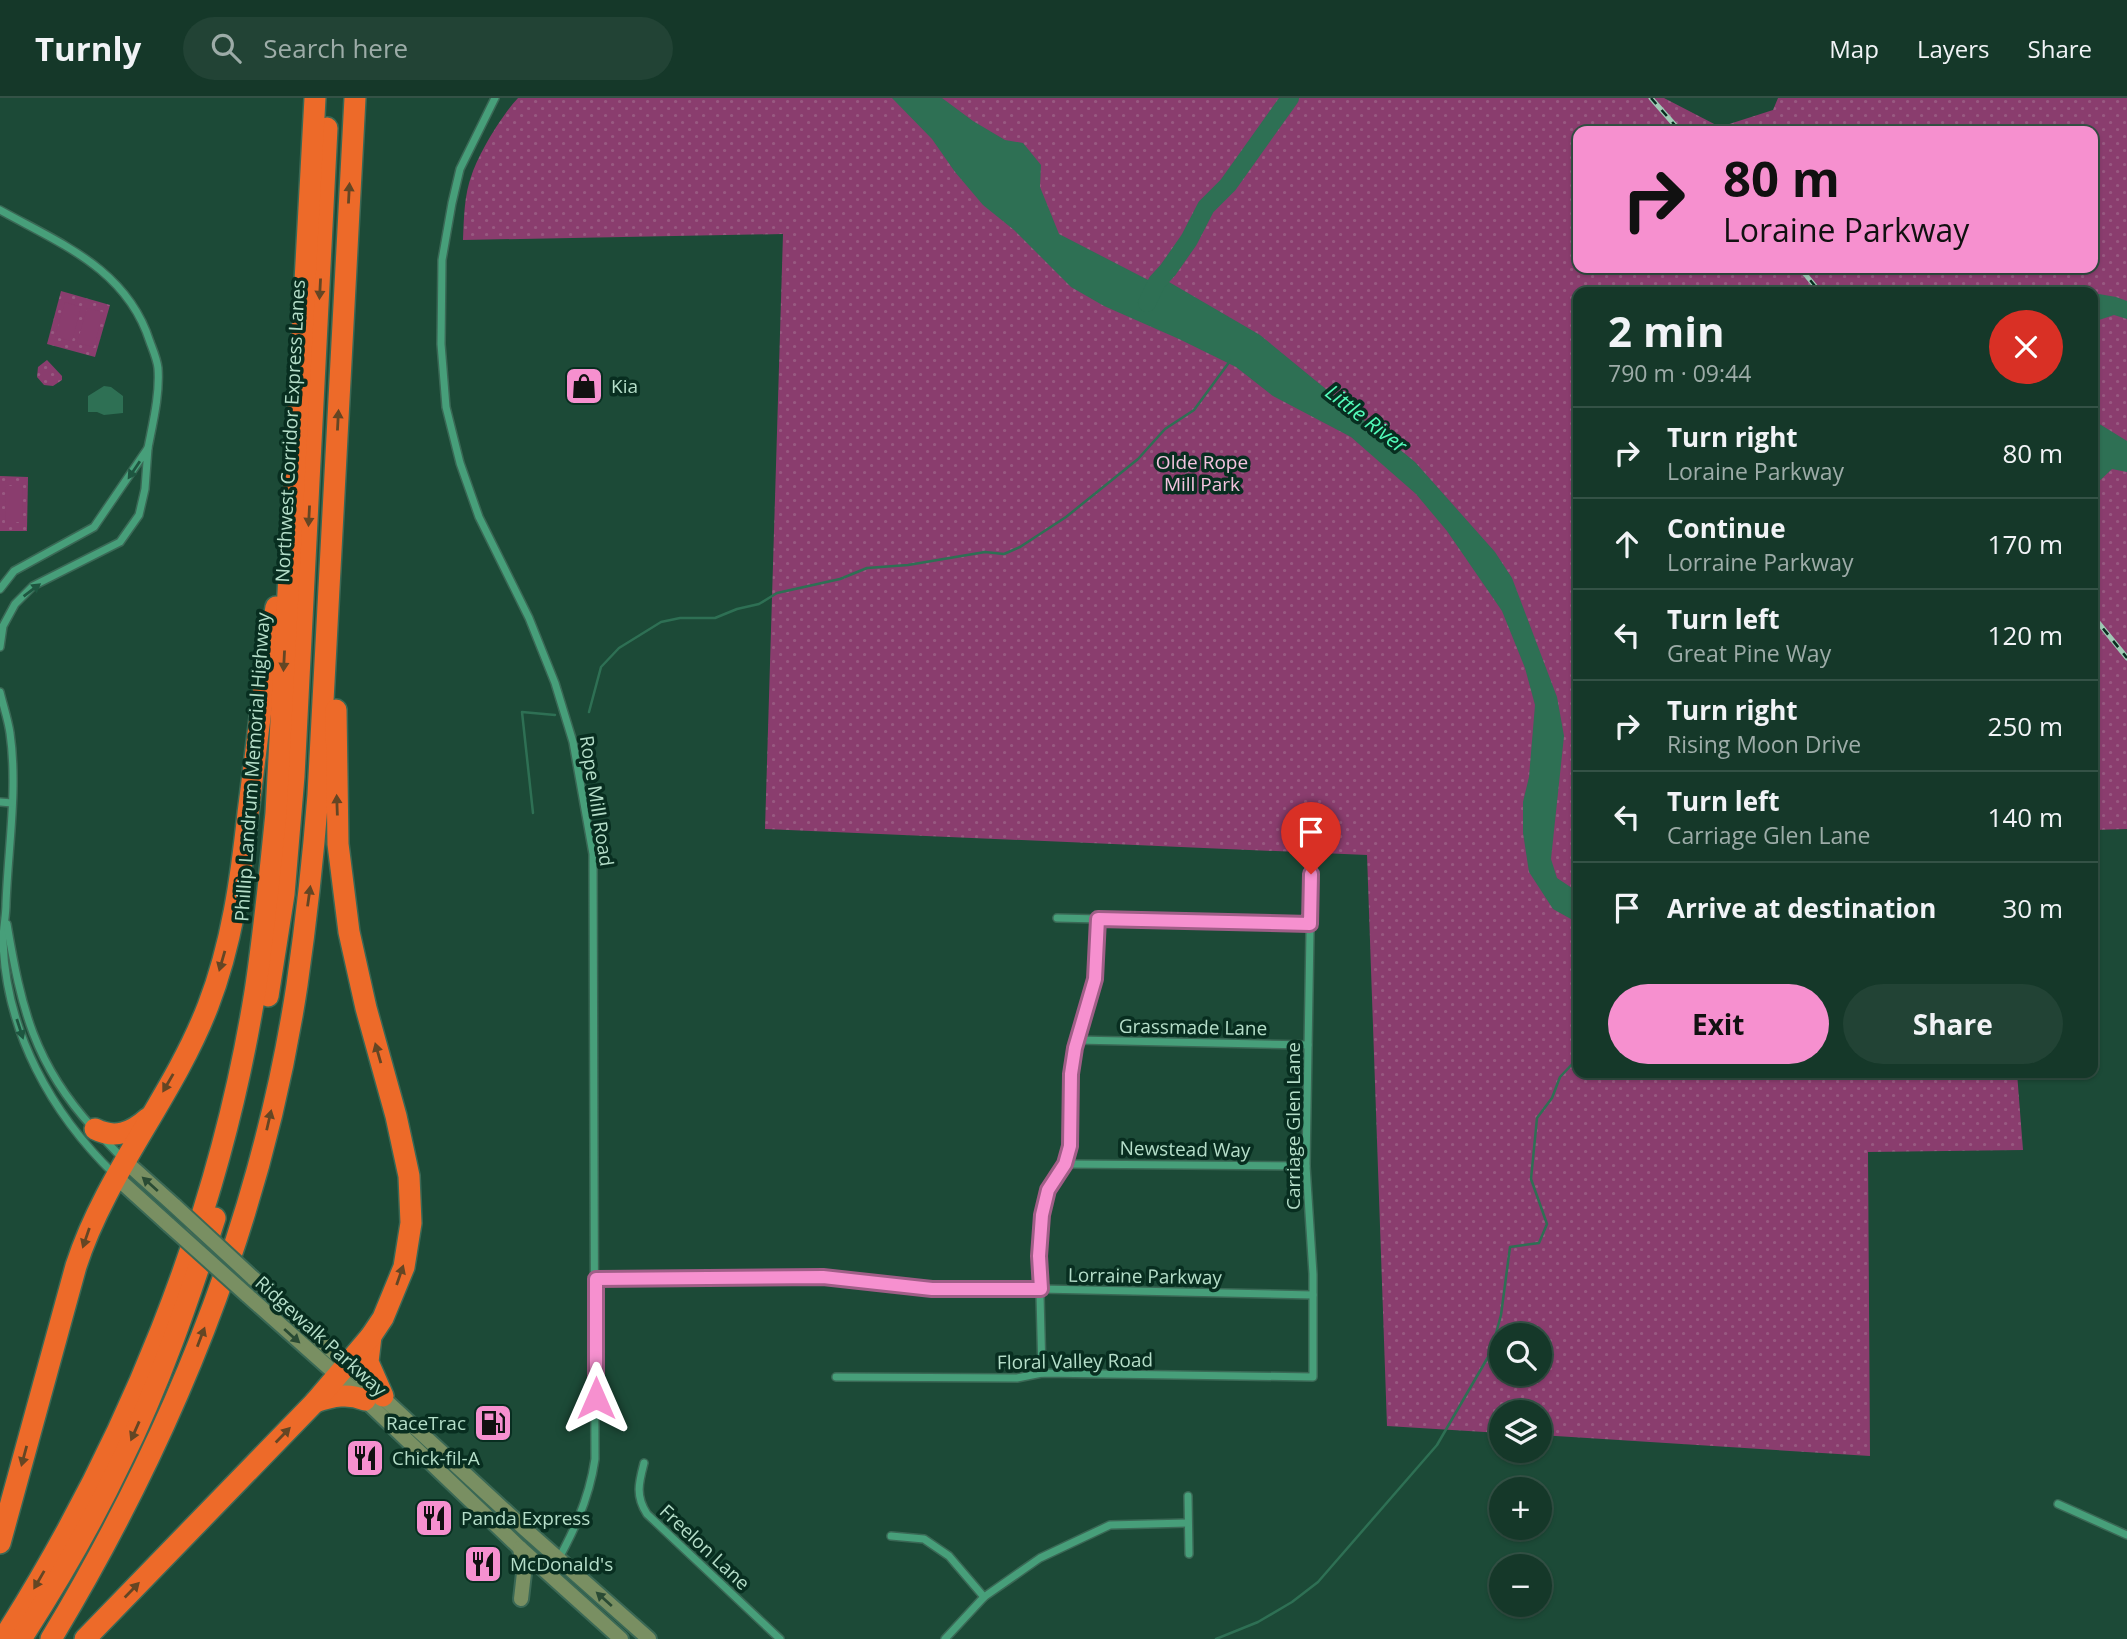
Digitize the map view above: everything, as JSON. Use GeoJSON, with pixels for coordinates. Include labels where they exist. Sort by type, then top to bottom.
{"type":"FeatureCollection","features":[{"type":"Feature","properties":{"kind":"highway","name":"Phillip Landrum Memorial Highway"},"geometry":{"type":"LineString","coordinates":[[3,1639],[72,1522],[142,1379],[178,1283],[220,1148],[254,993],[276,813],[315,98]]}},
{"type":"Feature","properties":{"kind":"highway","name":"Northwest Corridor Express Lanes"},"geometry":{"type":"LineString","coordinates":[[21,1639],[50,1595],[122,1462],[165,1361],[217,1211],[236,1142],[266,1008],[284,894],[294,776],[329,98]]}},
{"type":"Feature","properties":{"kind":"highway"},"geometry":{"type":"LineString","coordinates":[[51,1639],[93,1570],[146,1466],[189,1369],[248,1200],[276,1089],[296,987],[314,846],[355,98]]}},
{"type":"Feature","properties":{"kind":"highway"},"geometry":{"type":"LineString","coordinates":[[0,1543],[91,1224],[199,1027],[209,1004],[230,933],[246,837],[270,642],[292,519]]}},
{"type":"Feature","properties":{"kind":"highway"},"geometry":{"type":"LineString","coordinates":[[85,1639],[315,1402],[371,1336],[391,1301],[404,1267],[411,1223],[406,1156],[366,1008],[343,892],[338,832],[336,681],[330,561]]}},
{"type":"Feature","properties":{"kind":"highway"},"geometry":{"type":"LineString","coordinates":[[94,1129],[103,1133],[121,1134],[131,1131],[149,1117]]}},
{"type":"Feature","properties":{"kind":"highway"},"geometry":{"type":"LineString","coordinates":[[315,1402],[342,1395],[374,1398],[368,1362],[371,1336]]}},
{"type":"Feature","properties":{"kind":"highway"},"geometry":{"type":"LineString","coordinates":[[37,1639],[60,1604],[189,1369]]}},
{"type":"Feature","properties":{"kind":"main road","name":"Ridgewalk Parkway"},"geometry":{"type":"LineString","coordinates":[[121,1169],[169,1225],[247,1296],[343,1369]]}},
{"type":"Feature","properties":{"kind":"main road","name":"Ridgewalk Parkway"},"geometry":{"type":"LineString","coordinates":[[121,1169],[174,1206],[254,1278],[374,1398],[649,1639]]}},
{"type":"Feature","properties":{"kind":"main road","name":"Ridgewalk Parkway"},"geometry":{"type":"LineString","coordinates":[[374,1398],[520,1548],[621,1639]]}},
{"type":"Feature","properties":{"kind":"main road"},"geometry":{"type":"LineString","coordinates":[[520,1548],[524,1573],[521,1599]]}},
{"type":"Feature","properties":{"kind":"street","name":"Rope Mill Road"},"geometry":{"type":"LineString","coordinates":[[495,98],[460,169],[452,203],[443,260],[441,344],[446,407],[460,463],[479,516],[529,618],[555,683],[573,742],[593,854],[595,1460],[587,1496],[549,1574]]}},
{"type":"Feature","properties":{"kind":"street"},"geometry":{"type":"LineString","coordinates":[[0,210],[95,264],[126,293],[144,324],[158,366],[156,411],[139,515],[120,542],[33,586],[15,604],[3,626],[0,647]]}},
{"type":"Feature","properties":{"kind":"street"},"geometry":{"type":"LineString","coordinates":[[0,589],[14,571],[94,527],[148,448]]}},
{"type":"Feature","properties":{"kind":"street"},"geometry":{"type":"LineString","coordinates":[[0,692],[2,711],[10,734],[13,788],[3,938],[3,982],[27,1049],[50,1097],[82,1140],[121,1169]]}},
{"type":"Feature","properties":{"kind":"street"},"geometry":{"type":"LineString","coordinates":[[0,802],[12,803]]}},
{"type":"Feature","properties":{"kind":"street","name":"Carriage Glen Lane"},"geometry":{"type":"LineString","coordinates":[[1311,874],[1306,1166],[1313,1295],[1313,1377]]}},
{"type":"Feature","properties":{"kind":"street"},"geometry":{"type":"LineString","coordinates":[[6,914],[16,981],[41,1052],[67,1096],[121,1169]]}},
{"type":"Feature","properties":{"kind":"street"},"geometry":{"type":"LineString","coordinates":[[1057,918],[1310,924]]}},
{"type":"Feature","properties":{"kind":"street"},"geometry":{"type":"LineString","coordinates":[[1042,1373],[1039,1256],[1042,1215],[1048,1190],[1065,1164],[1070,1146],[1071,1074],[1077,1040],[1095,979],[1098,919]]}},
{"type":"Feature","properties":{"kind":"street"},"geometry":{"type":"LineString","coordinates":[[3,982],[16,981]]}},
{"type":"Feature","properties":{"kind":"street","name":"Grassmade Lane"},"geometry":{"type":"LineString","coordinates":[[1077,1040],[1308,1045]]}},
{"type":"Feature","properties":{"kind":"street","name":"Newstead Way"},"geometry":{"type":"LineString","coordinates":[[1065,1164],[1306,1166]]}},
{"type":"Feature","properties":{"kind":"street","name":"Lorraine Parkway"},"geometry":{"type":"LineString","coordinates":[[596,1279],[823,1277],[932,1289],[1313,1295]]}},
{"type":"Feature","properties":{"kind":"street","name":"Floral Valley Road"},"geometry":{"type":"LineString","coordinates":[[836,1377],[1017,1378],[1042,1373],[1313,1377]]}},
{"type":"Feature","properties":{"kind":"street","name":"Freelon Lane"},"geometry":{"type":"LineString","coordinates":[[644,1463],[638,1487],[640,1504],[647,1514],[780,1639]]}},
{"type":"Feature","properties":{"kind":"street"},"geometry":{"type":"LineString","coordinates":[[1188,1496],[1189,1555]]}},
{"type":"Feature","properties":{"kind":"street"},"geometry":{"type":"LineString","coordinates":[[2058,1504],[2127,1535]]}},
{"type":"Feature","properties":{"kind":"street"},"geometry":{"type":"LineString","coordinates":[[945,1639],[984,1597],[1040,1558],[1110,1525],[1187,1522]]}},
{"type":"Feature","properties":{"kind":"street"},"geometry":{"type":"LineString","coordinates":[[891,1536],[924,1539],[949,1556],[984,1597]]}},
{"type":"Feature","properties":{"kind":"green space","name":"Olde Rope Mill Park"},"geometry":{"type":"Polygon","coordinates":[[[518,98],[1664,98],[1718,126],[1573,126],[1573,273],[2098,273],[2098,126],[1723,126],[1773,110],[1778,98],[2127,98],[2127,829],[2098,830],[2098,287],[1573,287],[1573,1078],[2017,1078],[2023,1150],[1868,1152],[1870,1456],[1552,1436],[1552,1400],[1489,1400],[1489,1432],[1387,1426],[1367,855],[765,829],[783,234],[463,240],[469,182],[486,144],[518,98]]]}},
{"type":"Feature","properties":{"kind":"green space"},"geometry":{"type":"Polygon","coordinates":[[[61,291],[110,305],[95,357],[47,344],[61,291]]]}},
{"type":"Feature","properties":{"kind":"green space"},"geometry":{"type":"Polygon","coordinates":[[[65,302],[81,307],[72,341],[55,337],[65,302]]]}},
{"type":"Feature","properties":{"kind":"green space"},"geometry":{"type":"Polygon","coordinates":[[[87,308],[103,312],[94,347],[77,343],[87,308]]]}},
{"type":"Feature","properties":{"kind":"green space"},"geometry":{"type":"Polygon","coordinates":[[[47,360],[62,376],[62,380],[53,386],[44,385],[37,377],[38,367],[47,360]]]}},
{"type":"Feature","properties":{"kind":"green space"},"geometry":{"type":"Polygon","coordinates":[[[0,476],[28,477],[27,531],[0,531],[0,476]]]}},
{"type":"Feature","properties":{"kind":"green space"},"geometry":{"type":"Polygon","coordinates":[[[6,486],[23,486],[22,522],[5,522],[6,486]]]}},
{"type":"Feature","properties":{"kind":"shaded area"},"geometry":{"type":"Polygon","coordinates":[[[892,98],[942,98],[1005,140],[1023,143],[1041,165],[1040,187],[1059,234],[1152,282],[1169,282],[1260,335],[1415,462],[1495,552],[1512,578],[1557,697],[1564,736],[1551,859],[1557,878],[1573,889],[1573,920],[1553,909],[1529,872],[1523,833],[1523,802],[1529,777],[1535,705],[1525,668],[1502,611],[1447,531],[1416,494],[1351,437],[1273,396],[1236,367],[1104,306],[1071,287],[1014,230],[983,205],[932,139],[892,98]]]}},
{"type":"Feature","properties":{"kind":"shaded area"},"geometry":{"type":"Polygon","coordinates":[[[2098,294],[2127,301],[2127,319],[2114,315],[2098,320],[2098,294]]]}},
{"type":"Feature","properties":{"kind":"shaded area"},"geometry":{"type":"Polygon","coordinates":[[[104,386],[111,387],[123,396],[123,413],[104,415],[88,412],[88,396],[104,386]]]}},
{"type":"Feature","properties":{"kind":"shaded area"},"geometry":{"type":"Polygon","coordinates":[[[2098,423],[2127,441],[2127,472],[2112,469],[2098,482],[2098,423]]]}},
{"type":"Feature","properties":{"kind":"waterway"},"geometry":{"type":"LineString","coordinates":[[1147,303],[1157,282],[1189,240],[1206,207],[1228,185],[1290,98]]}},
{"type":"Feature","properties":{"kind":"waterway"},"geometry":{"type":"LineString","coordinates":[[589,712],[601,667],[619,648],[661,622],[680,618],[715,618],[759,604],[777,593],[840,579],[867,568],[908,565],[985,552],[1004,554],[1020,547],[1066,517],[1138,459],[1165,429],[1194,410],[1230,361]]}},
{"type":"Feature","properties":{"kind":"waterway"},"geometry":{"type":"LineString","coordinates":[[533,813],[522,712],[555,715]]}},
{"type":"Feature","properties":{"kind":"waterway"},"geometry":{"type":"LineString","coordinates":[[1216,1639],[1258,1622],[1292,1602],[1318,1582],[1437,1445],[1491,1352],[1501,1315],[1510,1247],[1539,1243],[1547,1224],[1531,1179],[1537,1118],[1552,1098],[1560,1077],[1573,1063]]}},
{"type":"Feature","properties":{"kind":"railway"},"geometry":{"type":"LineString","coordinates":[[1651,98],[1676,126]]}},
{"type":"Feature","properties":{"kind":"railway"},"geometry":{"type":"LineString","coordinates":[[1804,273],[1816,287]]}},
{"type":"Feature","properties":{"kind":"railway"},"geometry":{"type":"LineString","coordinates":[[2098,622],[2127,658]]}},
{"type":"Feature","properties":{"kind":"place","name":"Kia"},"geometry":{"type":"Point","coordinates":[584,386]}},
{"type":"Feature","properties":{"kind":"place","name":"RaceTrac"},"geometry":{"type":"Point","coordinates":[493,1423]}},
{"type":"Feature","properties":{"kind":"place","name":"Chick-fil-A"},"geometry":{"type":"Point","coordinates":[365,1458]}},
{"type":"Feature","properties":{"kind":"place","name":"Panda Express"},"geometry":{"type":"Point","coordinates":[434,1518]}},
{"type":"Feature","properties":{"kind":"place","name":"McDonald's"},"geometry":{"type":"Point","coordinates":[483,1564]}},
{"type":"Feature","properties":{"kind":"route"},"geometry":{"type":"LineString","coordinates":[[596,1398],[596,1279],[823,1277],[932,1289],[1041,1289],[1039,1256],[1042,1215],[1048,1190],[1065,1164],[1070,1146],[1071,1074],[1075,1048],[1095,979],[1098,919],[1310,924],[1311,874]]}},
{"type":"Feature","properties":{"kind":"water label","name":"Little River"},"geometry":{"type":"Point","coordinates":[1366,419]}}]}
